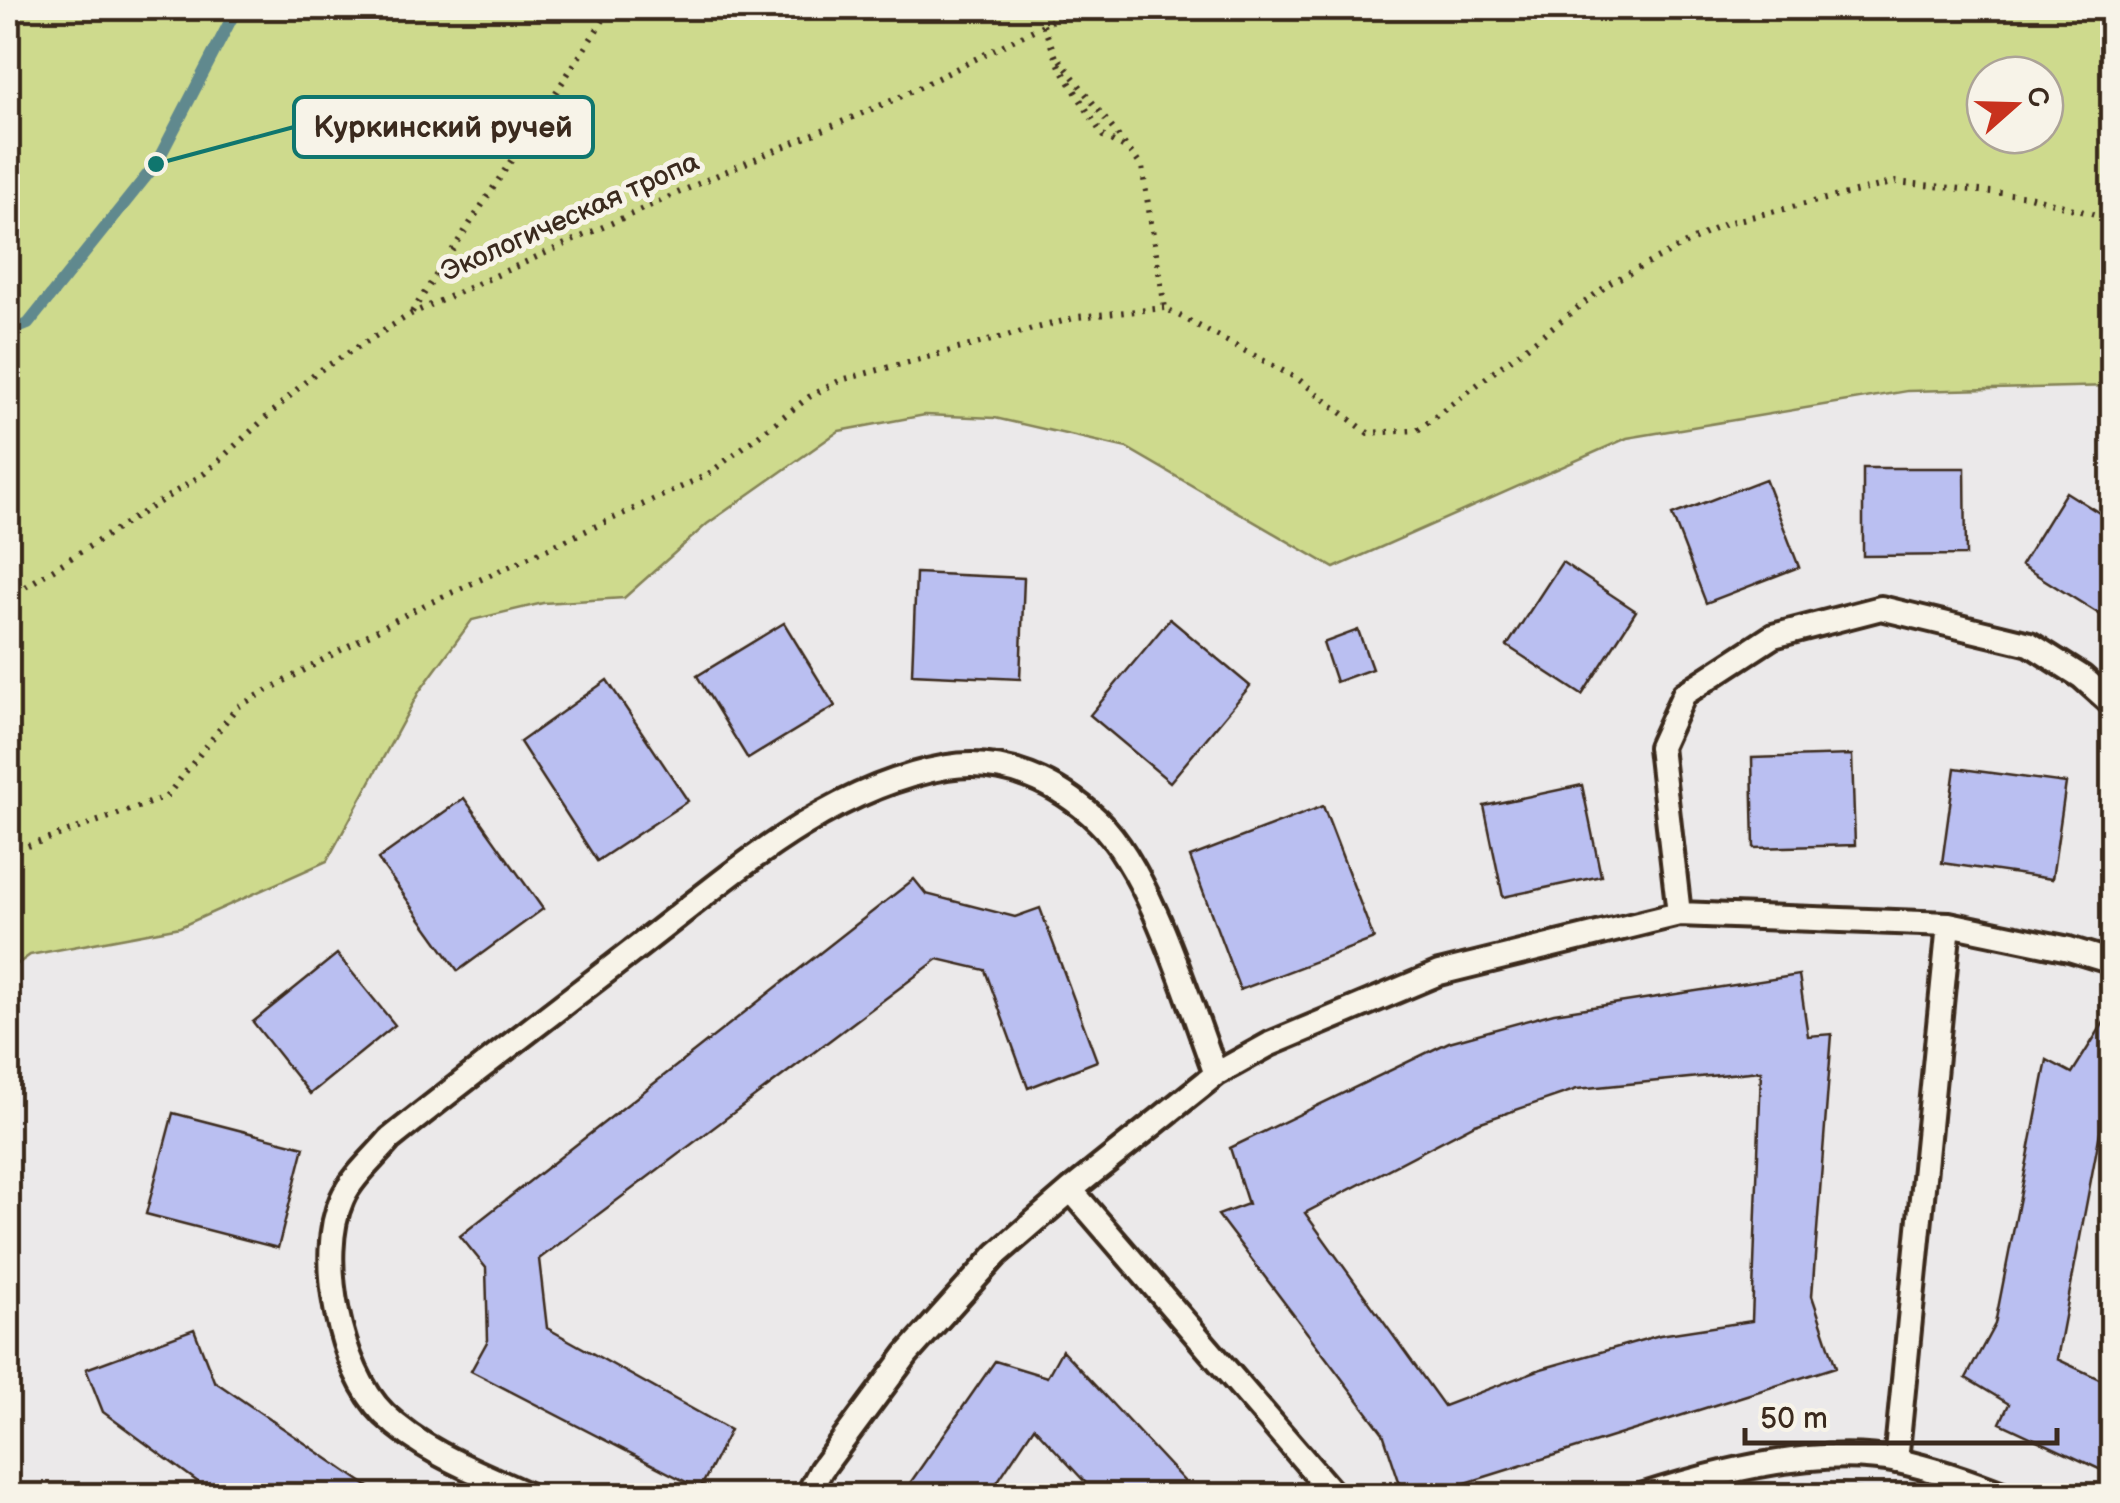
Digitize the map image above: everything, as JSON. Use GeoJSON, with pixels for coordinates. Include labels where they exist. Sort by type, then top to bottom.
{"type":"FeatureCollection","features":[{"type":"Feature","properties":{"kind":"lane"},"geometry":{"type":"LineString","coordinates":[[1679,914],[1660,748],[1684,694],[1773,636],[1881,608],[2030,644],[2082,677],[2112,704]]}},
{"type":"Feature","properties":{"kind":"lane"},"geometry":{"type":"LineString","coordinates":[[530,1496],[426,1446],[386,1416],[365,1394],[332,1285],[331,1239],[342,1197],[390,1140],[781,837],[854,797],[904,777],[951,766],[1006,766],[1062,791],[1101,823],[1136,872],[1216,1074]]}},
{"type":"Feature","properties":{"kind":"lane"},"geometry":{"type":"LineString","coordinates":[[807,1496],[821,1470],[907,1354],[997,1254],[1071,1190],[1216,1074],[1270,1044],[1439,974],[1679,914],[1949,924],[2112,962]]}},
{"type":"Feature","properties":{"kind":"lane"},"geometry":{"type":"LineString","coordinates":[[1896,1461],[1949,924]]}},
{"type":"Feature","properties":{"kind":"lane"},"geometry":{"type":"LineString","coordinates":[[1071,1190],[1335,1496]]}},
{"type":"Feature","properties":{"kind":"lane"},"geometry":{"type":"LineString","coordinates":[[1641,1496],[1682,1483],[1785,1462],[1850,1457],[1896,1461],[2007,1496]]}},
{"type":"Feature","properties":{"kind":"path","name":"Экологическая тропа"},"geometry":{"type":"LineString","coordinates":[[412,314],[611,8]]}},
{"type":"Feature","properties":{"kind":"path","name":"Экологическая тропа"},"geometry":{"type":"LineString","coordinates":[[412,314],[722,172],[898,98],[1078,8]]}},
{"type":"Feature","properties":{"kind":"path"},"geometry":{"type":"LineString","coordinates":[[1044,25],[1060,67],[1103,136],[1129,150],[1142,167],[1165,308]]}},
{"type":"Feature","properties":{"kind":"path"},"geometry":{"type":"LineString","coordinates":[[8,853],[166,797],[237,708],[412,611],[707,475],[809,397],[841,380],[1078,317],[1165,308],[1298,378],[1368,433],[1418,430],[1610,282],[1726,223],[1896,182],[2030,196],[2112,220]]}},
{"type":"Feature","properties":{"kind":"path"},"geometry":{"type":"LineString","coordinates":[[8,598],[205,473],[314,374],[412,314]]}},
{"type":"Feature","properties":{"kind":"green space"},"geometry":{"type":"Polygon","coordinates":[[[9,8],[2112,8],[2112,386],[1907,391],[1627,438],[1334,568],[1127,448],[995,418],[925,415],[839,431],[707,524],[624,598],[543,603],[472,620],[419,692],[327,861],[180,927],[30,955],[8,971],[9,8]]]}},
{"type":"Feature","properties":{"kind":"green space"},"geometry":{"type":"Polygon","coordinates":[[[1847,1488],[1936,1495],[1745,1495],[1801,1489],[1847,1488]]]}},
{"type":"Feature","properties":{"kind":"building"},"geometry":{"type":"Polygon","coordinates":[[[1863,468],[1965,468],[1966,555],[1863,556],[1863,468]]]}},
{"type":"Feature","properties":{"kind":"building"},"geometry":{"type":"Polygon","coordinates":[[[1765,479],[1799,567],[1706,603],[1672,515],[1765,479]]]}},
{"type":"Feature","properties":{"kind":"building"},"geometry":{"type":"Polygon","coordinates":[[[2066,492],[2112,521],[2112,622],[2021,565],[2066,492]]]}},
{"type":"Feature","properties":{"kind":"building"},"geometry":{"type":"Polygon","coordinates":[[[1562,562],[1636,611],[1582,695],[1507,646],[1562,562]]]}},
{"type":"Feature","properties":{"kind":"building"},"geometry":{"type":"Polygon","coordinates":[[[916,573],[1024,578],[1020,679],[912,674],[916,573]]]}},
{"type":"Feature","properties":{"kind":"building"},"geometry":{"type":"Polygon","coordinates":[[[1170,619],[1250,686],[1170,782],[1090,715],[1170,619]]]}},
{"type":"Feature","properties":{"kind":"building"},"geometry":{"type":"Polygon","coordinates":[[[784,623],[835,706],[748,759],[697,676],[784,623]]]}},
{"type":"Feature","properties":{"kind":"building"},"geometry":{"type":"Polygon","coordinates":[[[1358,630],[1372,669],[1336,682],[1323,643],[1358,630]]]}},
{"type":"Feature","properties":{"kind":"building"},"geometry":{"type":"Polygon","coordinates":[[[607,680],[688,801],[597,861],[520,742],[607,680]]]}},
{"type":"Feature","properties":{"kind":"building"},"geometry":{"type":"Polygon","coordinates":[[[1852,755],[1855,845],[1754,848],[1752,758],[1852,755]]]}},
{"type":"Feature","properties":{"kind":"building"},"geometry":{"type":"Polygon","coordinates":[[[1955,768],[2066,783],[2052,879],[1942,863],[1955,768]]]}},
{"type":"Feature","properties":{"kind":"building"},"geometry":{"type":"Polygon","coordinates":[[[1582,785],[1601,876],[1503,897],[1484,806],[1582,785]]]}},
{"type":"Feature","properties":{"kind":"building"},"geometry":{"type":"Polygon","coordinates":[[[464,798],[543,909],[458,971],[378,859],[464,798]]]}},
{"type":"Feature","properties":{"kind":"building"},"geometry":{"type":"Polygon","coordinates":[[[1323,806],[1374,939],[1240,990],[1190,857],[1323,806]]]}},
{"type":"Feature","properties":{"kind":"building"},"geometry":{"type":"Polygon","coordinates":[[[914,879],[926,894],[1015,917],[1040,908],[1097,1061],[1028,1088],[985,970],[938,959],[539,1259],[547,1328],[730,1430],[700,1489],[471,1371],[488,1340],[486,1268],[460,1236],[914,879]]]}},
{"type":"Feature","properties":{"kind":"building"},"geometry":{"type":"Polygon","coordinates":[[[337,954],[395,1025],[310,1094],[253,1022],[337,954]]]}},
{"type":"Feature","properties":{"kind":"building"},"geometry":{"type":"Polygon","coordinates":[[[1799,975],[1808,1036],[1832,1034],[1812,1296],[1836,1367],[1424,1496],[1404,1496],[1383,1433],[1218,1215],[1248,1204],[1230,1148],[1449,1042],[1554,1013],[1799,975]],[[1761,1071],[1577,1089],[1475,1124],[1305,1213],[1444,1406],[1541,1369],[1660,1335],[1752,1321],[1761,1071]]]}},
{"type":"Feature","properties":{"kind":"building"},"geometry":{"type":"Polygon","coordinates":[[[2106,1019],[2112,1021],[2112,1114],[2104,1111],[2057,1359],[2112,1385],[2112,1475],[2000,1423],[2009,1404],[1966,1378],[1995,1324],[2047,1060],[2072,1073],[2106,1019]]]}},
{"type":"Feature","properties":{"kind":"building"},"geometry":{"type":"Polygon","coordinates":[[[173,1113],[304,1147],[278,1248],[146,1214],[173,1113]]]}},
{"type":"Feature","properties":{"kind":"building"},"geometry":{"type":"Polygon","coordinates":[[[194,1329],[214,1381],[382,1496],[217,1496],[103,1412],[86,1369],[194,1329]]]}},
{"type":"Feature","properties":{"kind":"building"},"geometry":{"type":"Polygon","coordinates":[[[1062,1350],[1198,1496],[1098,1496],[1034,1427],[988,1496],[901,1496],[995,1361],[1047,1377],[1062,1350]]]}},
{"type":"Feature","properties":{"kind":"waterway"},"geometry":{"type":"LineString","coordinates":[[8,332],[28,324],[156,164],[237,8]]}},
{"type":"Feature","properties":{"kind":"place","name":"Куркинский ручей"},"geometry":{"type":"Point","coordinates":[156,164]}}]}
